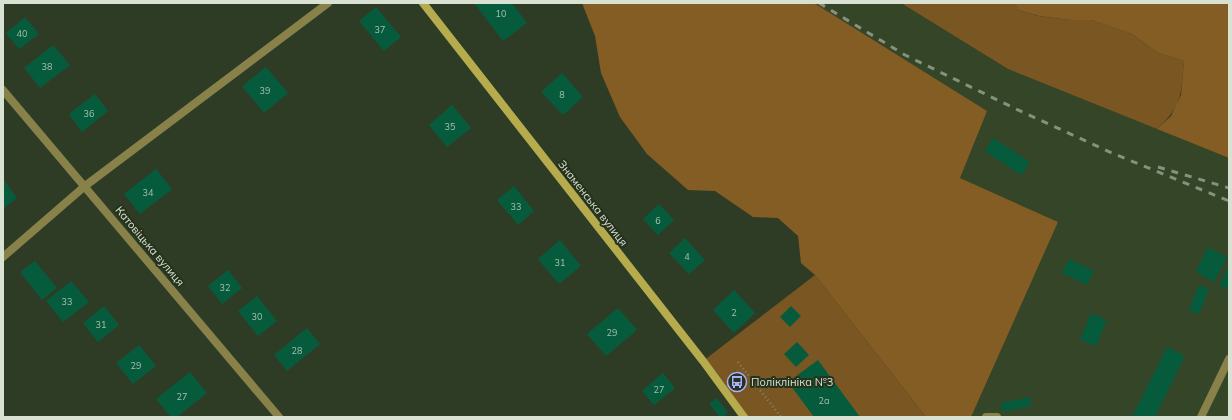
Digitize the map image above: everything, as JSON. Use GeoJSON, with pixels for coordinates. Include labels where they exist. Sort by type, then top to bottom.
{"type":"FeatureCollection","features":[{"type":"Feature","properties":{"kind":"main road","name":"Знаменська вулиця"},"geometry":{"type":"LineString","coordinates":[[423,3],[703,361],[744,417]]}},
{"type":"Feature","properties":{"kind":"street"},"geometry":{"type":"LineString","coordinates":[[3,257],[86,186],[328,3]]}},
{"type":"Feature","properties":{"kind":"street","name":"Катовіцька вулиця"},"geometry":{"type":"LineString","coordinates":[[3,90],[86,186],[279,417]]}},
{"type":"Feature","properties":{"kind":"street"},"geometry":{"type":"LineString","coordinates":[[1201,417],[1229,359]]}},
{"type":"Feature","properties":{"kind":"street"},"geometry":{"type":"LineString","coordinates":[[986,417],[997,417]]}},
{"type":"Feature","properties":{"kind":"path"},"geometry":{"type":"LineString","coordinates":[[738,362],[781,417]]}},
{"type":"Feature","properties":{"kind":"shaded area"},"geometry":{"type":"Polygon","coordinates":[[[582,3],[814,3],[987,111],[960,178],[1058,222],[971,417],[926,417],[815,275],[801,263],[798,236],[778,218],[753,217],[715,191],[688,190],[647,154],[620,117],[601,73],[595,36],[582,3]]]}},
{"type":"Feature","properties":{"kind":"shaded area"},"geometry":{"type":"Polygon","coordinates":[[[814,3],[901,3],[1008,69],[1229,158],[1229,417],[971,417],[1058,222],[960,178],[986,111],[814,3]]]}},
{"type":"Feature","properties":{"kind":"shaded area"},"geometry":{"type":"Polygon","coordinates":[[[901,3],[1014,3],[1018,10],[1038,16],[1071,20],[1091,20],[1132,34],[1158,53],[1184,61],[1179,98],[1172,113],[1157,129],[1008,69],[901,3]]]}},
{"type":"Feature","properties":{"kind":"shaded area"},"geometry":{"type":"Polygon","coordinates":[[[1014,3],[1229,3],[1229,158],[1157,129],[1171,116],[1181,95],[1184,61],[1158,53],[1132,34],[1091,20],[1071,20],[1039,16],[1018,10],[1014,3]]]}},
{"type":"Feature","properties":{"kind":"shaded area"},"geometry":{"type":"Polygon","coordinates":[[[815,275],[926,417],[744,417],[703,361],[815,275]]]}},
{"type":"Feature","properties":{"kind":"building"},"geometry":{"type":"Polygon","coordinates":[[[474,3],[512,3],[527,23],[503,41],[474,3]]]}},
{"type":"Feature","properties":{"kind":"building"},"geometry":{"type":"Polygon","coordinates":[[[376,7],[401,37],[384,51],[359,21],[376,7]]]}},
{"type":"Feature","properties":{"kind":"building"},"geometry":{"type":"Polygon","coordinates":[[[25,17],[39,34],[19,49],[6,33],[25,17]]]}},
{"type":"Feature","properties":{"kind":"building"},"geometry":{"type":"Polygon","coordinates":[[[53,45],[70,65],[40,88],[24,68],[53,45]]]}},
{"type":"Feature","properties":{"kind":"building"},"geometry":{"type":"Polygon","coordinates":[[[266,67],[288,93],[264,113],[242,86],[266,67]]]}},
{"type":"Feature","properties":{"kind":"building"},"geometry":{"type":"Polygon","coordinates":[[[562,73],[583,97],[563,115],[541,92],[562,73]]]}},
{"type":"Feature","properties":{"kind":"building"},"geometry":{"type":"Polygon","coordinates":[[[95,94],[108,111],[82,132],[69,114],[95,94]]]}},
{"type":"Feature","properties":{"kind":"building"},"geometry":{"type":"Polygon","coordinates":[[[452,105],[471,128],[447,147],[429,125],[452,105]]]}},
{"type":"Feature","properties":{"kind":"building"},"geometry":{"type":"Polygon","coordinates":[[[993,138],[1030,162],[1021,175],[985,151],[993,138]]]}},
{"type":"Feature","properties":{"kind":"building"},"geometry":{"type":"Polygon","coordinates":[[[156,169],[172,189],[140,214],[124,194],[156,169]]]}},
{"type":"Feature","properties":{"kind":"building"},"geometry":{"type":"Polygon","coordinates":[[[3,179],[17,198],[3,209],[3,179]]]}},
{"type":"Feature","properties":{"kind":"building"},"geometry":{"type":"Polygon","coordinates":[[[514,186],[534,211],[518,225],[497,200],[514,186]]]}},
{"type":"Feature","properties":{"kind":"building"},"geometry":{"type":"Polygon","coordinates":[[[659,204],[674,220],[658,235],[643,219],[659,204]]]}},
{"type":"Feature","properties":{"kind":"building"},"geometry":{"type":"Polygon","coordinates":[[[685,238],[705,260],[689,274],[669,253],[685,238]]]}},
{"type":"Feature","properties":{"kind":"building"},"geometry":{"type":"Polygon","coordinates":[[[560,240],[581,266],[559,284],[538,259],[560,240]]]}},
{"type":"Feature","properties":{"kind":"building"},"geometry":{"type":"Polygon","coordinates":[[[1208,247],[1227,257],[1214,282],[1196,272],[1208,247]]]}},
{"type":"Feature","properties":{"kind":"building"},"geometry":{"type":"Polygon","coordinates":[[[1069,259],[1094,271],[1087,285],[1062,273],[1069,259]]]}},
{"type":"Feature","properties":{"kind":"building"},"geometry":{"type":"Polygon","coordinates":[[[35,261],[57,288],[42,300],[20,272],[35,261]]]}},
{"type":"Feature","properties":{"kind":"building"},"geometry":{"type":"Polygon","coordinates":[[[1229,265],[1229,290],[1219,285],[1229,265]]]}},
{"type":"Feature","properties":{"kind":"building"},"geometry":{"type":"Polygon","coordinates":[[[228,270],[242,288],[222,304],[208,286],[228,270]]]}},
{"type":"Feature","properties":{"kind":"building"},"geometry":{"type":"Polygon","coordinates":[[[71,281],[89,302],[63,322],[46,301],[71,281]]]}},
{"type":"Feature","properties":{"kind":"building"},"geometry":{"type":"Polygon","coordinates":[[[1199,285],[1209,289],[1199,314],[1189,310],[1199,285]]]}},
{"type":"Feature","properties":{"kind":"building"},"geometry":{"type":"Polygon","coordinates":[[[734,290],[755,313],[734,333],[713,310],[734,290]]]}},
{"type":"Feature","properties":{"kind":"building"},"geometry":{"type":"Polygon","coordinates":[[[257,296],[277,321],[258,336],[238,311],[257,296]]]}},
{"type":"Feature","properties":{"kind":"building"},"geometry":{"type":"Polygon","coordinates":[[[104,306],[119,325],[98,342],[83,323],[104,306]]]}},
{"type":"Feature","properties":{"kind":"building"},"geometry":{"type":"Polygon","coordinates":[[[791,306],[801,316],[790,327],[780,317],[791,306]]]}},
{"type":"Feature","properties":{"kind":"building"},"geometry":{"type":"Polygon","coordinates":[[[618,308],[637,330],[606,356],[587,334],[618,308]]]}},
{"type":"Feature","properties":{"kind":"building"},"geometry":{"type":"Polygon","coordinates":[[[1091,313],[1107,320],[1096,346],[1080,340],[1091,313]]]}},
{"type":"Feature","properties":{"kind":"building"},"geometry":{"type":"Polygon","coordinates":[[[307,328],[320,344],[287,371],[274,355],[307,328]]]}},
{"type":"Feature","properties":{"kind":"building"},"geometry":{"type":"Polygon","coordinates":[[[797,342],[809,355],[796,367],[784,354],[797,342]]]}},
{"type":"Feature","properties":{"kind":"building"},"geometry":{"type":"Polygon","coordinates":[[[139,345],[156,366],[133,384],[116,363],[139,345]]]}},
{"type":"Feature","properties":{"kind":"building"},"geometry":{"type":"Polygon","coordinates":[[[1167,347],[1185,356],[1155,417],[1132,417],[1167,347]]]}},
{"type":"Feature","properties":{"kind":"building"},"geometry":{"type":"Polygon","coordinates":[[[818,360],[860,417],[814,417],[788,382],[818,360]]]}},
{"type":"Feature","properties":{"kind":"building"},"geometry":{"type":"Polygon","coordinates":[[[735,371],[747,386],[740,392],[728,377],[735,371]]]}},
{"type":"Feature","properties":{"kind":"building"},"geometry":{"type":"Polygon","coordinates":[[[190,372],[207,393],[177,417],[171,417],[156,399],[190,372]]]}},
{"type":"Feature","properties":{"kind":"building"},"geometry":{"type":"Polygon","coordinates":[[[663,373],[675,388],[654,405],[642,391],[663,373]]]}},
{"type":"Feature","properties":{"kind":"building"},"geometry":{"type":"Polygon","coordinates":[[[1030,397],[1031,406],[1002,412],[1001,403],[1030,397]]]}},
{"type":"Feature","properties":{"kind":"building"},"geometry":{"type":"Polygon","coordinates":[[[717,398],[728,413],[723,417],[720,417],[709,404],[717,398]]]}},
{"type":"Feature","properties":{"kind":"railway"},"geometry":{"type":"LineString","coordinates":[[819,3],[905,55],[1016,109],[1112,153],[1229,201]]}},
{"type":"Feature","properties":{"kind":"railway"},"geometry":{"type":"LineString","coordinates":[[1158,167],[1229,188]]}},
{"type":"Feature","properties":{"kind":"place","name":"Поліклініка №3"},"geometry":{"type":"Point","coordinates":[737,382]}}]}
